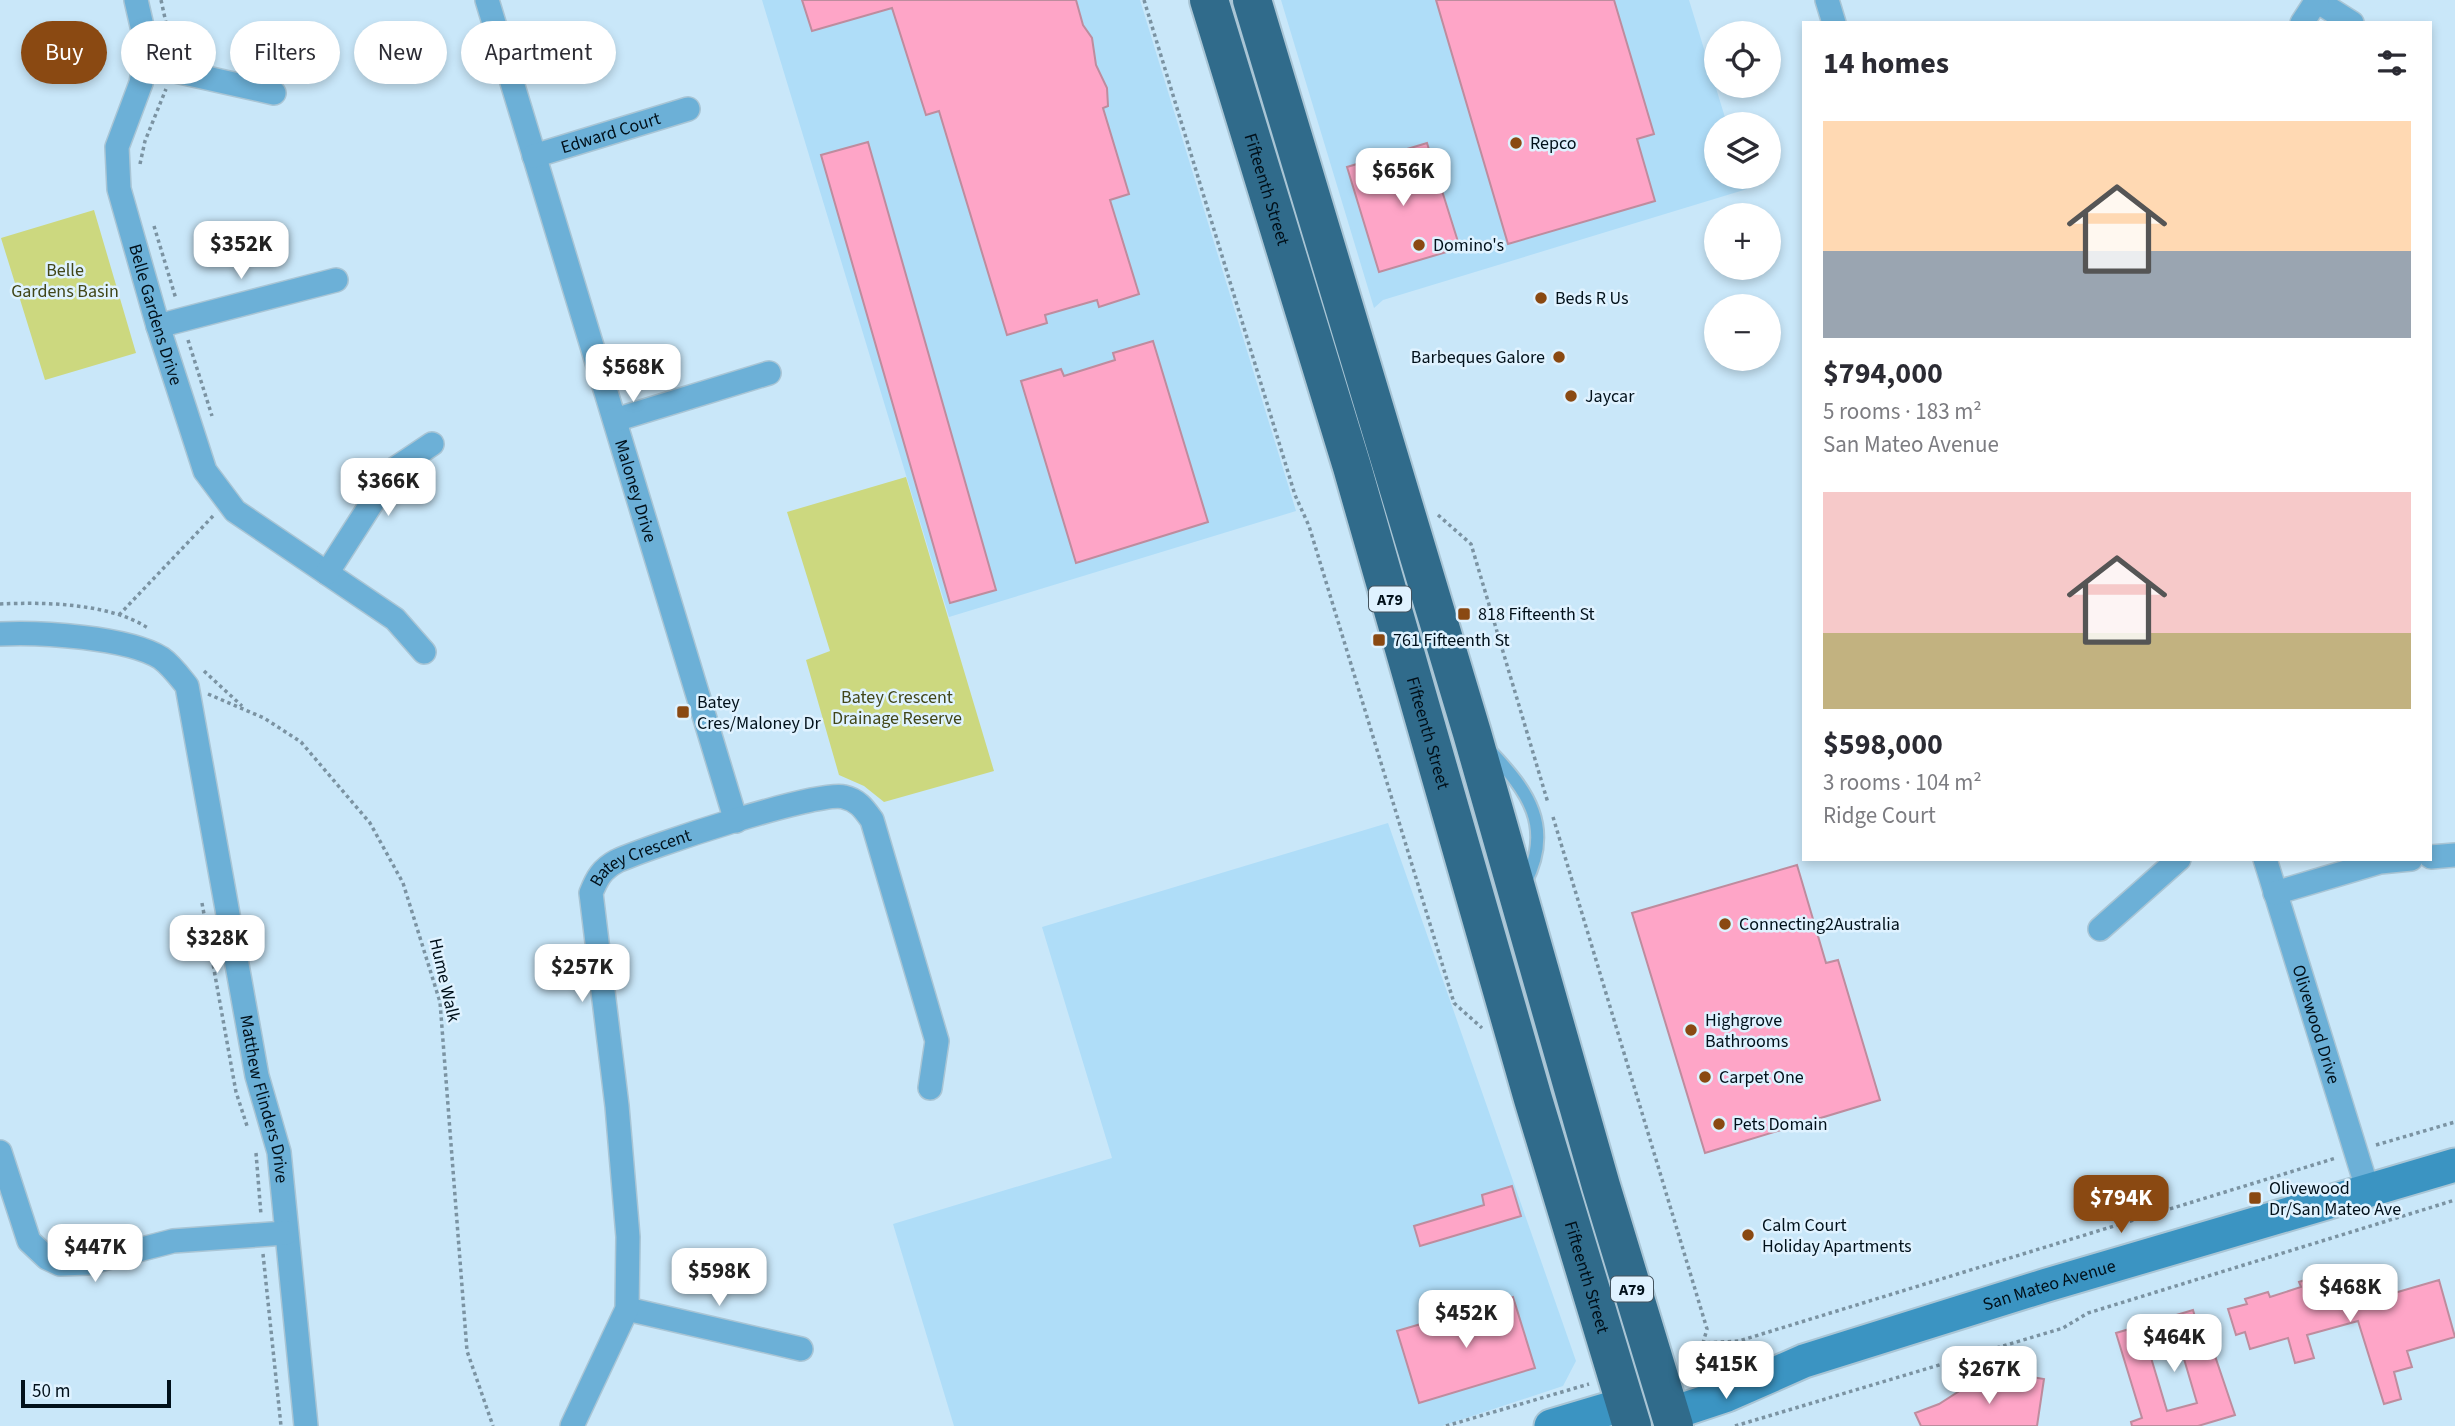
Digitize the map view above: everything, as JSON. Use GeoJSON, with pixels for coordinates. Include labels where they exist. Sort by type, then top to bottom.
{"type":"FeatureCollection","features":[{"type":"Feature","properties":{"kind":"highway","name":"Fifteenth Street"},"geometry":{"type":"LineString","coordinates":[[1209,0],[1402,638],[1533,1099],[1615,1408]]}},
{"type":"Feature","properties":{"kind":"highway","name":"A79"},"geometry":{"type":"LineString","coordinates":[[1252,0],[1472,733],[1669,1411]]}},
{"type":"Feature","properties":{"kind":"highway"},"geometry":{"type":"LineString","coordinates":[[1292,272],[1331,260]]}},
{"type":"Feature","properties":{"kind":"highway"},"geometry":{"type":"LineString","coordinates":[[1533,1099],[1574,1089]]}},
{"type":"Feature","properties":{"kind":"highway"},"geometry":{"type":"LineString","coordinates":[[1615,1408],[1669,1411]]}},
{"type":"Feature","properties":{"kind":"street","name":"Belle Gardens Drive"},"geometry":{"type":"LineString","coordinates":[[136,0],[140,21]]}},
{"type":"Feature","properties":{"kind":"street","name":"Maloney Drive"},"geometry":{"type":"LineString","coordinates":[[488,0],[736,821]]}},
{"type":"Feature","properties":{"kind":"street"},"geometry":{"type":"LineString","coordinates":[[1828,0],[1833,21]]}},
{"type":"Feature","properties":{"kind":"street"},"geometry":{"type":"LineString","coordinates":[[2303,21],[2317,0],[2350,21]]}},
{"type":"Feature","properties":{"kind":"street"},"geometry":{"type":"LineString","coordinates":[[216,80],[274,93]]}},
{"type":"Feature","properties":{"kind":"street","name":"Belle Gardens Drive"},"geometry":{"type":"LineString","coordinates":[[139,84],[123,125],[116,166],[125,216],[196,450],[210,480],[227,502],[253,525],[395,619],[424,652]]}},
{"type":"Feature","properties":{"kind":"street","name":"Edward Court"},"geometry":{"type":"LineString","coordinates":[[534,156],[688,109]]}},
{"type":"Feature","properties":{"kind":"street"},"geometry":{"type":"LineString","coordinates":[[158,326],[336,280]]}},
{"type":"Feature","properties":{"kind":"street"},"geometry":{"type":"LineString","coordinates":[[615,420],[769,373]]}},
{"type":"Feature","properties":{"kind":"street"},"geometry":{"type":"LineString","coordinates":[[327,573],[393,470],[432,444]]}},
{"type":"Feature","properties":{"kind":"street"},"geometry":{"type":"LineString","coordinates":[[0,634],[74,637],[137,649],[192,676]]}},
{"type":"Feature","properties":{"kind":"street","name":"Matthew Flinders Drive"},"geometry":{"type":"LineString","coordinates":[[192,676],[257,1076],[279,1152],[306,1426]]}},
{"type":"Feature","properties":{"kind":"street","name":"Batey Crescent"},"geometry":{"type":"LineString","coordinates":[[572,1426],[627,1309],[628,1237],[617,1106],[591,893],[598,874],[616,862],[736,821],[821,797],[842,796],[859,802],[872,820],[937,1041],[930,1088]]}},
{"type":"Feature","properties":{"kind":"street"},"geometry":{"type":"LineString","coordinates":[[2432,858],[2455,855]]}},
{"type":"Feature","properties":{"kind":"street"},"geometry":{"type":"LineString","coordinates":[[2100,929],[2177,861]]}},
{"type":"Feature","properties":{"kind":"street","name":"Olivewood Drive"},"geometry":{"type":"LineString","coordinates":[[2266,861],[2368,1191]]}},
{"type":"Feature","properties":{"kind":"street"},"geometry":{"type":"LineString","coordinates":[[2275,893],[2391,861]]}},
{"type":"Feature","properties":{"kind":"street"},"geometry":{"type":"LineString","coordinates":[[0,1152],[29,1241],[47,1258],[60,1264],[88,1263],[173,1241],[286,1233]]}},
{"type":"Feature","properties":{"kind":"street","name":"San Mateo Avenue"},"geometry":{"type":"LineString","coordinates":[[1669,1411],[1727,1395],[1804,1361],[2047,1285],[2455,1165]]}},
{"type":"Feature","properties":{"kind":"street"},"geometry":{"type":"LineString","coordinates":[[627,1309],[801,1349]]}},
{"type":"Feature","properties":{"kind":"street"},"geometry":{"type":"LineString","coordinates":[[1551,1426],[1615,1408]]}},
{"type":"Feature","properties":{"kind":"path"},"geometry":{"type":"LineString","coordinates":[[161,0],[166,21]]}},
{"type":"Feature","properties":{"kind":"path"},"geometry":{"type":"LineString","coordinates":[[1144,0],[1295,495],[1310,526],[1454,1003],[1490,1034]]}},
{"type":"Feature","properties":{"kind":"path"},"geometry":{"type":"LineString","coordinates":[[141,172],[145,141],[162,102],[166,84]]}},
{"type":"Feature","properties":{"kind":"path"},"geometry":{"type":"LineString","coordinates":[[153,223],[212,418]]}},
{"type":"Feature","properties":{"kind":"path"},"geometry":{"type":"LineString","coordinates":[[119,615],[227,502]]}},
{"type":"Feature","properties":{"kind":"path"},"geometry":{"type":"LineString","coordinates":[[1430,509],[1471,544],[1707,1329],[1703,1343],[1739,1341],[2455,1122]]}},
{"type":"Feature","properties":{"kind":"path"},"geometry":{"type":"LineString","coordinates":[[0,604],[58,606],[119,615],[153,631]]}},
{"type":"Feature","properties":{"kind":"path"},"geometry":{"type":"LineString","coordinates":[[192,676],[246,710]]}},
{"type":"Feature","properties":{"kind":"path","name":"Hume Walk"},"geometry":{"type":"LineString","coordinates":[[192,676],[300,742],[352,799],[385,847],[417,922],[443,1022],[467,1351],[493,1426]]}},
{"type":"Feature","properties":{"kind":"path"},"geometry":{"type":"LineString","coordinates":[[1735,1426],[2063,1328],[2088,1313],[2455,1200]]}},
{"type":"Feature","properties":{"kind":"path"},"geometry":{"type":"LineString","coordinates":[[261,1235],[281,1426]]}},
{"type":"Feature","properties":{"kind":"path"},"geometry":{"type":"LineString","coordinates":[[1446,1426],[1615,1408]]}},
{"type":"Feature","properties":{"kind":"shaded area"},"geometry":{"type":"Polygon","coordinates":[[[762,0],[1140,0],[1296,511],[949,617],[762,0]]]}},
{"type":"Feature","properties":{"kind":"shaded area"},"geometry":{"type":"Polygon","coordinates":[[[1281,0],[1689,0],[1704,49],[1704,98],[1719,98],[1723,112],[1704,112],[1704,189],[1747,189],[1383,300],[1374,308],[1281,0]]]}},
{"type":"Feature","properties":{"kind":"shaded area"},"geometry":{"type":"Polygon","coordinates":[[[1388,823],[1576,1361],[1563,1386],[1442,1426],[954,1426],[893,1224],[1112,1158],[1042,927],[1388,823]]]}},
{"type":"Feature","properties":{"kind":"green space","name":"Belle Gardens Basin"},"geometry":{"type":"Polygon","coordinates":[[[94,210],[136,353],[45,380],[1,238],[94,210]]]}},
{"type":"Feature","properties":{"kind":"green space","name":"Batey Crescent Drainage Reserve"},"geometry":{"type":"Polygon","coordinates":[[[906,477],[994,771],[884,802],[864,786],[839,775],[806,660],[830,651],[787,512],[906,477]]]}},
{"type":"Feature","properties":{"kind":"building"},"geometry":{"type":"Polygon","coordinates":[[[802,0],[1076,0],[1083,25],[1092,38],[1096,65],[1107,88],[1108,106],[1103,108],[1129,194],[1110,200],[1139,294],[1099,307],[1097,300],[1045,315],[1047,323],[1007,335],[939,111],[926,115],[892,8],[812,31],[802,0]]]}},
{"type":"Feature","properties":{"kind":"building"},"geometry":{"type":"Polygon","coordinates":[[[1436,0],[1614,0],[1654,134],[1637,139],[1655,201],[1508,244],[1436,0]]]}},
{"type":"Feature","properties":{"kind":"building"},"geometry":{"type":"Polygon","coordinates":[[[868,142],[996,590],[950,603],[821,155],[868,142]]]}},
{"type":"Feature","properties":{"kind":"building"},"geometry":{"type":"Polygon","coordinates":[[[1427,143],[1460,248],[1379,272],[1347,167],[1427,143]]]}},
{"type":"Feature","properties":{"kind":"building"},"geometry":{"type":"Polygon","coordinates":[[[1153,341],[1208,522],[1076,563],[1021,381],[1061,369],[1064,376],[1115,360],[1113,353],[1153,341]]]}},
{"type":"Feature","properties":{"kind":"building"},"geometry":{"type":"Polygon","coordinates":[[[1797,865],[1826,963],[1838,960],[1880,1100],[1705,1153],[1632,913],[1797,865]]]}},
{"type":"Feature","properties":{"kind":"building"},"geometry":{"type":"Polygon","coordinates":[[[1512,1186],[1521,1216],[1420,1246],[1414,1226],[1484,1205],[1482,1195],[1512,1186]]]}},
{"type":"Feature","properties":{"kind":"building"},"geometry":{"type":"Polygon","coordinates":[[[2321,1275],[2330,1307],[2367,1296],[2368,1299],[2384,1296],[2439,1280],[2455,1337],[2407,1351],[2412,1367],[2394,1372],[2401,1399],[2384,1404],[2358,1321],[2307,1335],[2314,1358],[2295,1363],[2288,1338],[2250,1349],[2245,1332],[2236,1335],[2228,1309],[2247,1304],[2245,1299],[2268,1292],[2270,1297],[2301,1287],[2299,1282],[2321,1275]]]}},
{"type":"Feature","properties":{"kind":"building"},"geometry":{"type":"Polygon","coordinates":[[[1513,1297],[1535,1368],[1419,1403],[1397,1331],[1513,1297]]]}},
{"type":"Feature","properties":{"kind":"building"},"geometry":{"type":"Polygon","coordinates":[[[2193,1310],[2207,1358],[2215,1356],[2235,1415],[2198,1426],[2132,1426],[2131,1422],[2142,1418],[2116,1333],[2193,1310]],[[2179,1342],[2149,1351],[2167,1411],[2197,1403],[2179,1342]]]}},
{"type":"Feature","properties":{"kind":"building"},"geometry":{"type":"Polygon","coordinates":[[[2019,1375],[2044,1379],[2037,1426],[1921,1426],[1915,1413],[1939,1404],[1975,1381],[2017,1388],[2019,1375]]]}},
{"type":"Feature","properties":{"kind":"place","name":"Repco"},"geometry":{"type":"Point","coordinates":[1516,143]}},
{"type":"Feature","properties":{"kind":"place","name":"Domino's"},"geometry":{"type":"Point","coordinates":[1419,245]}},
{"type":"Feature","properties":{"kind":"place","name":"Beds R Us"},"geometry":{"type":"Point","coordinates":[1541,298]}},
{"type":"Feature","properties":{"kind":"place","name":"Barbeques Galore"},"geometry":{"type":"Point","coordinates":[1559,357]}},
{"type":"Feature","properties":{"kind":"place","name":"Jaycar"},"geometry":{"type":"Point","coordinates":[1571,396]}},
{"type":"Feature","properties":{"kind":"place","name":"818 Fifteenth St"},"geometry":{"type":"Point","coordinates":[1464,614]}},
{"type":"Feature","properties":{"kind":"place","name":"761 Fifteenth St"},"geometry":{"type":"Point","coordinates":[1379,640]}},
{"type":"Feature","properties":{"kind":"place","name":"Batey Cres/Maloney Dr"},"geometry":{"type":"Point","coordinates":[683,712]}},
{"type":"Feature","properties":{"kind":"place","name":"Connecting2Australia"},"geometry":{"type":"Point","coordinates":[1725,924]}},
{"type":"Feature","properties":{"kind":"place","name":"Highgrove Bathrooms"},"geometry":{"type":"Point","coordinates":[1691,1030]}},
{"type":"Feature","properties":{"kind":"place","name":"Carpet One"},"geometry":{"type":"Point","coordinates":[1705,1077]}},
{"type":"Feature","properties":{"kind":"place","name":"Pets Domain"},"geometry":{"type":"Point","coordinates":[1719,1124]}},
{"type":"Feature","properties":{"kind":"place","name":"Olivewood Dr/San Mateo Ave"},"geometry":{"type":"Point","coordinates":[2255,1198]}},
{"type":"Feature","properties":{"kind":"place","name":"Calm Court Holiday Apartments"},"geometry":{"type":"Point","coordinates":[1748,1235]}}]}
